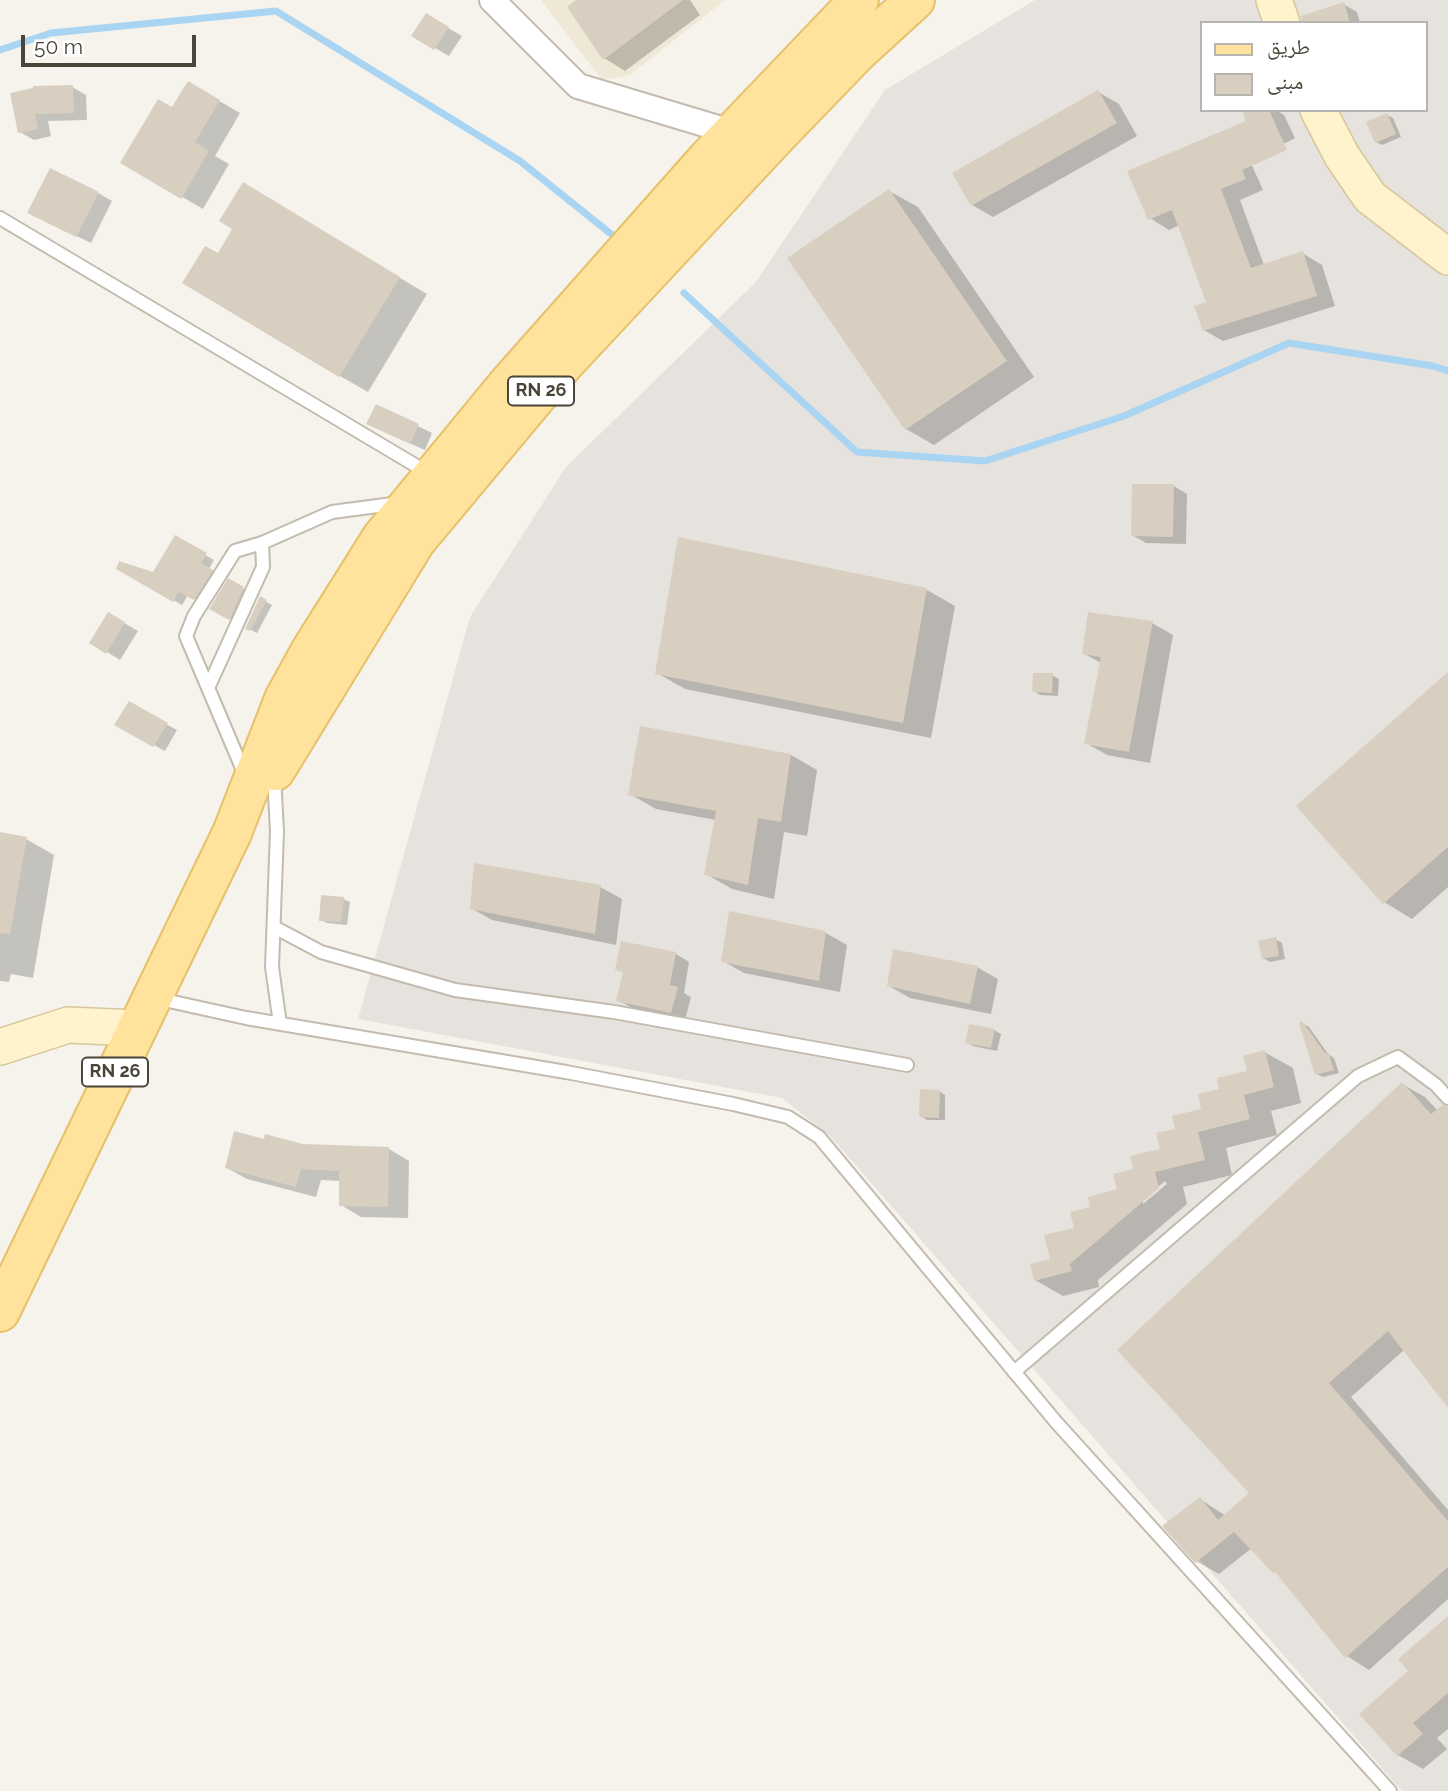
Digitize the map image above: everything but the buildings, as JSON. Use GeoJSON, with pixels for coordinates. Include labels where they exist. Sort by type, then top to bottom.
{"type":"FeatureCollection","features":[{"type":"Feature","properties":{"kind":"main road","name":"RN 26"},"geometry":{"type":"LineString","coordinates":[[262,780],[284,699],[382,537],[506,386],[732,132],[859,0]]}},
{"type":"Feature","properties":{"kind":"main road","name":"RN 26"},"geometry":{"type":"LineString","coordinates":[[0,1312],[232,833],[262,780],[416,541],[563,365],[857,53],[915,0]]}},
{"type":"Feature","properties":{"kind":"main road"},"geometry":{"type":"LineString","coordinates":[[1274,0],[1281,21]]}},
{"type":"Feature","properties":{"kind":"main road"},"geometry":{"type":"LineString","coordinates":[[1319,112],[1342,156],[1370,197],[1448,257]]}},
{"type":"Feature","properties":{"kind":"main road"},"geometry":{"type":"LineString","coordinates":[[0,1047],[68,1025],[144,1013]]}},
{"type":"Feature","properties":{"kind":"street"},"geometry":{"type":"LineString","coordinates":[[492,0],[578,86],[732,132]]}},
{"type":"Feature","properties":{"kind":"lane"},"geometry":{"type":"LineString","coordinates":[[0,218],[422,489]]}},
{"type":"Feature","properties":{"kind":"lane"},"geometry":{"type":"LineString","coordinates":[[280,1024],[272,967],[277,831],[262,780],[208,688],[186,636],[194,615],[235,551],[262,543],[332,512],[422,489]]}},
{"type":"Feature","properties":{"kind":"lane"},"geometry":{"type":"LineString","coordinates":[[208,688],[262,567],[262,543]]}},
{"type":"Feature","properties":{"kind":"lane"},"geometry":{"type":"LineString","coordinates":[[274,927],[321,952],[455,990],[614,1012],[907,1065]]}},
{"type":"Feature","properties":{"kind":"lane"},"geometry":{"type":"LineString","coordinates":[[144,1013],[280,1024],[566,1072],[788,1117],[819,1137],[1056,1422],[1390,1791]]}},
{"type":"Feature","properties":{"kind":"lane"},"geometry":{"type":"LineString","coordinates":[[1014,1372],[1358,1076],[1398,1057],[1436,1085],[1448,1098]]}},
{"type":"Feature","properties":{"kind":"shaded area"},"geometry":{"type":"Polygon","coordinates":[[[541,0],[725,0],[630,75],[602,80],[541,0]]]}},
{"type":"Feature","properties":{"kind":"shaded area"},"geometry":{"type":"Polygon","coordinates":[[[1035,0],[1448,0],[1448,1791],[1402,1791],[832,1138],[782,1098],[358,1019],[470,617],[566,467],[756,282],[885,90],[1035,0]]]}},
{"type":"Feature","properties":{"kind":"waterway"},"geometry":{"type":"LineString","coordinates":[[0,50],[51,33],[276,11],[520,161],[616,238]]}},
{"type":"Feature","properties":{"kind":"waterway"},"geometry":{"type":"LineString","coordinates":[[684,293],[857,452],[985,461],[1124,416],[1289,343],[1433,366],[1448,371]]}}]}
